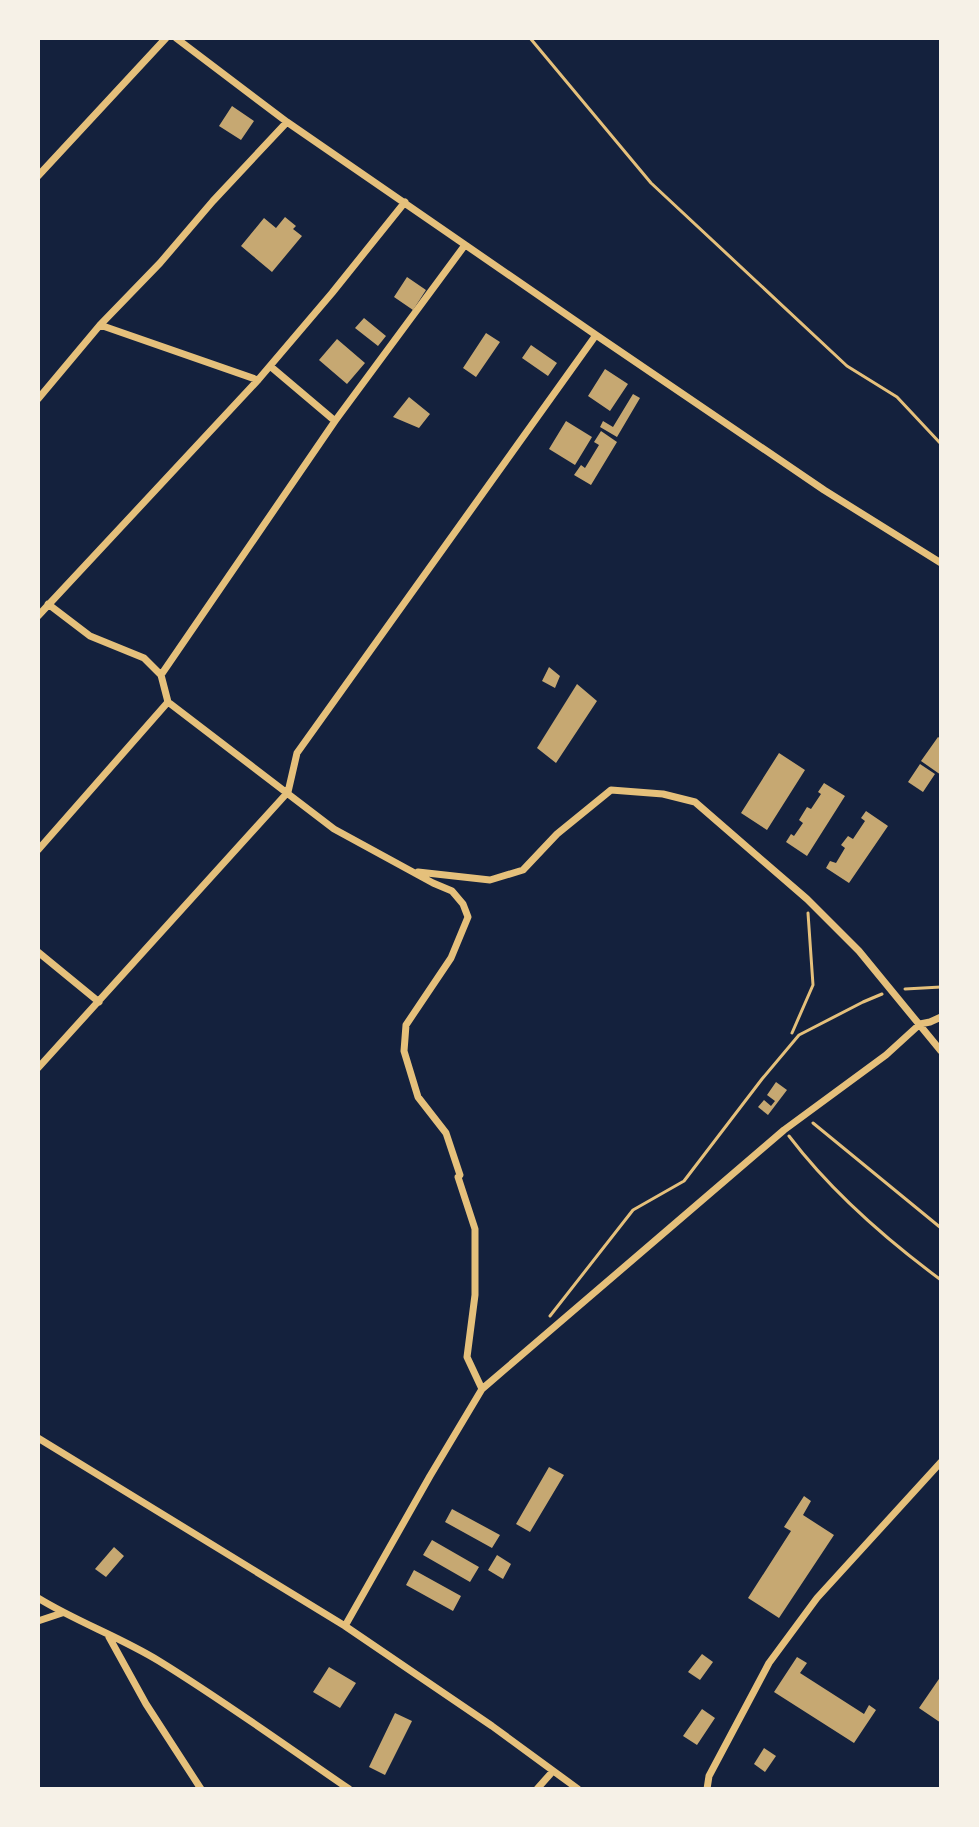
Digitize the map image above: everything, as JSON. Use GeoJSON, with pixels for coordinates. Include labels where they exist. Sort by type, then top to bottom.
{"type":"FeatureCollection","features":[{"type":"Feature","properties":{"kind":"street"},"geometry":{"type":"LineString","coordinates":[[38,176],[166,38]]}},
{"type":"Feature","properties":{"kind":"street"},"geometry":{"type":"LineString","coordinates":[[176,38],[287,122],[596,335],[824,490],[941,563]]}},
{"type":"Feature","properties":{"kind":"street"},"geometry":{"type":"LineString","coordinates":[[38,399],[100,325],[287,122]]}},
{"type":"Feature","properties":{"kind":"street"},"geometry":{"type":"LineString","coordinates":[[38,616],[258,380],[405,202]]}},
{"type":"Feature","properties":{"kind":"street"},"geometry":{"type":"LineString","coordinates":[[161,675],[335,421],[465,245]]}},
{"type":"Feature","properties":{"kind":"street"},"geometry":{"type":"LineString","coordinates":[[100,325],[258,380]]}},
{"type":"Feature","properties":{"kind":"street"},"geometry":{"type":"LineString","coordinates":[[38,1068],[288,792],[297,753],[596,335]]}},
{"type":"Feature","properties":{"kind":"street"},"geometry":{"type":"LineString","coordinates":[[270,366],[335,421]]}},
{"type":"Feature","properties":{"kind":"street"},"geometry":{"type":"LineString","coordinates":[[48,604],[90,636],[144,658],[161,675],[168,702],[334,829],[452,891],[463,904],[468,917],[451,958],[406,1025],[404,1051],[418,1097],[446,1133],[475,1229],[475,1295],[467,1357],[482,1389]]}},
{"type":"Feature","properties":{"kind":"street"},"geometry":{"type":"LineString","coordinates":[[38,850],[168,702]]}},
{"type":"Feature","properties":{"kind":"street"},"geometry":{"type":"LineString","coordinates":[[412,872],[490,880],[523,870],[557,834],[611,790],[663,794],[695,802],[807,899],[859,951],[941,1051]]}},
{"type":"Feature","properties":{"kind":"street"},"geometry":{"type":"LineString","coordinates":[[38,952],[99,1002]]}},
{"type":"Feature","properties":{"kind":"street"},"geometry":{"type":"LineString","coordinates":[[345,1626],[482,1389],[784,1130],[886,1055],[920,1024],[941,1017]]}},
{"type":"Feature","properties":{"kind":"street"},"geometry":{"type":"LineString","coordinates":[[38,1438],[345,1626],[578,1789]]}},
{"type":"Feature","properties":{"kind":"street"},"geometry":{"type":"LineString","coordinates":[[707,1789],[709,1776],[769,1663],[817,1598],[941,1462]]}},
{"type":"Feature","properties":{"kind":"street"},"geometry":{"type":"LineString","coordinates":[[38,1598],[156,1659],[349,1789]]}},
{"type":"Feature","properties":{"kind":"street"},"geometry":{"type":"LineString","coordinates":[[38,1621],[62,1613]]}},
{"type":"Feature","properties":{"kind":"street"},"geometry":{"type":"LineString","coordinates":[[108,1635],[146,1704],[201,1789]]}},
{"type":"Feature","properties":{"kind":"street"},"geometry":{"type":"LineString","coordinates":[[537,1789],[553,1771]]}},
{"type":"Feature","properties":{"kind":"path"},"geometry":{"type":"LineString","coordinates":[[530,38],[651,183],[847,366],[897,397],[941,444]]}},
{"type":"Feature","properties":{"kind":"path"},"geometry":{"type":"LineString","coordinates":[[792,1033],[813,985],[807,899]]}},
{"type":"Feature","properties":{"kind":"path"},"geometry":{"type":"LineString","coordinates":[[550,1316],[633,1210],[684,1181],[799,1035],[892,990],[941,987]]}},
{"type":"Feature","properties":{"kind":"path"},"geometry":{"type":"LineString","coordinates":[[804,1115],[941,1228]]}},
{"type":"Feature","properties":{"kind":"path"},"geometry":{"type":"LineString","coordinates":[[784,1130],[813,1167],[905,1254],[941,1280]]}},
{"type":"Feature","properties":{"kind":"building"},"geometry":{"type":"Polygon","coordinates":[[[232,106],[254,121],[241,140],[219,126],[232,106]]]}},
{"type":"Feature","properties":{"kind":"building"},"geometry":{"type":"Polygon","coordinates":[[[285,217],[302,236],[272,272],[241,246],[264,218],[276,228],[285,217]]]}},
{"type":"Feature","properties":{"kind":"building"},"geometry":{"type":"Polygon","coordinates":[[[407,277],[426,290],[413,310],[394,297],[407,277]]]}},
{"type":"Feature","properties":{"kind":"building"},"geometry":{"type":"Polygon","coordinates":[[[364,318],[386,336],[378,346],[355,328],[364,318]]]}},
{"type":"Feature","properties":{"kind":"building"},"geometry":{"type":"Polygon","coordinates":[[[486,333],[500,342],[476,377],[463,368],[486,333]]]}},
{"type":"Feature","properties":{"kind":"building"},"geometry":{"type":"Polygon","coordinates":[[[337,339],[365,363],[347,384],[319,360],[337,339]]]}},
{"type":"Feature","properties":{"kind":"building"},"geometry":{"type":"Polygon","coordinates":[[[531,345],[557,363],[548,376],[522,358],[531,345]]]}},
{"type":"Feature","properties":{"kind":"building"},"geometry":{"type":"Polygon","coordinates":[[[605,369],[628,384],[610,411],[588,396],[605,369]]]}},
{"type":"Feature","properties":{"kind":"building"},"geometry":{"type":"Polygon","coordinates":[[[633,394],[640,398],[617,437],[600,427],[603,421],[613,427],[633,394]]]}},
{"type":"Feature","properties":{"kind":"building"},"geometry":{"type":"Polygon","coordinates":[[[409,397],[430,414],[419,428],[393,417],[409,397]]]}},
{"type":"Feature","properties":{"kind":"building"},"geometry":{"type":"Polygon","coordinates":[[[566,421],[592,437],[575,465],[549,449],[566,421]]]}},
{"type":"Feature","properties":{"kind":"building"},"geometry":{"type":"Polygon","coordinates":[[[601,431],[617,442],[591,485],[574,475],[581,465],[585,468],[599,445],[594,442],[601,431]]]}},
{"type":"Feature","properties":{"kind":"building"},"geometry":{"type":"Polygon","coordinates":[[[549,667],[560,676],[555,688],[542,681],[549,667]]]}},
{"type":"Feature","properties":{"kind":"building"},"geometry":{"type":"Polygon","coordinates":[[[577,684],[597,701],[556,763],[537,748],[577,684]]]}},
{"type":"Feature","properties":{"kind":"building"},"geometry":{"type":"Polygon","coordinates":[[[938,737],[941,739],[941,775],[921,761],[938,737]]]}},
{"type":"Feature","properties":{"kind":"building"},"geometry":{"type":"Polygon","coordinates":[[[779,753],[805,770],[767,830],[741,813],[779,753]]]}},
{"type":"Feature","properties":{"kind":"building"},"geometry":{"type":"Polygon","coordinates":[[[920,764],[935,774],[923,792],[908,782],[920,764]]]}},
{"type":"Feature","properties":{"kind":"building"},"geometry":{"type":"Polygon","coordinates":[[[824,783],[845,796],[807,856],[786,842],[803,823],[799,820],[807,807],[811,809],[824,783]]]}},
{"type":"Feature","properties":{"kind":"building"},"geometry":{"type":"Polygon","coordinates":[[[866,811],[888,826],[849,883],[826,868],[830,861],[836,863],[845,848],[841,845],[848,836],[853,839],[865,821],[861,818],[866,811]]]}},
{"type":"Feature","properties":{"kind":"building"},"geometry":{"type":"Polygon","coordinates":[[[776,1082],[787,1090],[768,1115],[758,1107],[764,1100],[771,1106],[775,1101],[767,1095],[776,1082]]]}},
{"type":"Feature","properties":{"kind":"building"},"geometry":{"type":"Polygon","coordinates":[[[549,1467],[564,1475],[530,1532],[516,1524],[549,1467]]]}},
{"type":"Feature","properties":{"kind":"building"},"geometry":{"type":"Polygon","coordinates":[[[804,1496],[811,1501],[803,1515],[834,1535],[779,1618],[748,1598],[791,1531],[784,1527],[804,1496]]]}},
{"type":"Feature","properties":{"kind":"building"},"geometry":{"type":"Polygon","coordinates":[[[452,1509],[500,1535],[492,1548],[445,1522],[452,1509]]]}},
{"type":"Feature","properties":{"kind":"building"},"geometry":{"type":"Polygon","coordinates":[[[432,1540],[479,1567],[470,1582],[423,1555],[432,1540]]]}},
{"type":"Feature","properties":{"kind":"building"},"geometry":{"type":"Polygon","coordinates":[[[114,1547],[124,1556],[106,1577],[95,1569],[114,1547]]]}},
{"type":"Feature","properties":{"kind":"building"},"geometry":{"type":"Polygon","coordinates":[[[497,1555],[511,1564],[503,1579],[488,1570],[497,1555]]]}},
{"type":"Feature","properties":{"kind":"building"},"geometry":{"type":"Polygon","coordinates":[[[414,1570],[461,1596],[453,1611],[406,1585],[414,1570]]]}},
{"type":"Feature","properties":{"kind":"building"},"geometry":{"type":"Polygon","coordinates":[[[702,1654],[713,1662],[700,1680],[688,1672],[702,1654]]]}},
{"type":"Feature","properties":{"kind":"building"},"geometry":{"type":"Polygon","coordinates":[[[797,1657],[807,1663],[800,1673],[864,1714],[869,1705],[876,1710],[854,1743],[774,1692],[797,1657]]]}},
{"type":"Feature","properties":{"kind":"building"},"geometry":{"type":"Polygon","coordinates":[[[329,1667],[356,1683],[340,1708],[313,1692],[329,1667]]]}},
{"type":"Feature","properties":{"kind":"building"},"geometry":{"type":"Polygon","coordinates":[[[941,1676],[941,1723],[919,1708],[941,1676]]]}},
{"type":"Feature","properties":{"kind":"building"},"geometry":{"type":"Polygon","coordinates":[[[702,1709],[715,1718],[697,1745],[683,1736],[702,1709]]]}},
{"type":"Feature","properties":{"kind":"building"},"geometry":{"type":"Polygon","coordinates":[[[395,1713],[412,1721],[385,1775],[369,1767],[395,1713]]]}},
{"type":"Feature","properties":{"kind":"building"},"geometry":{"type":"Polygon","coordinates":[[[764,1748],[776,1756],[765,1772],[754,1764],[764,1748]]]}}]}
